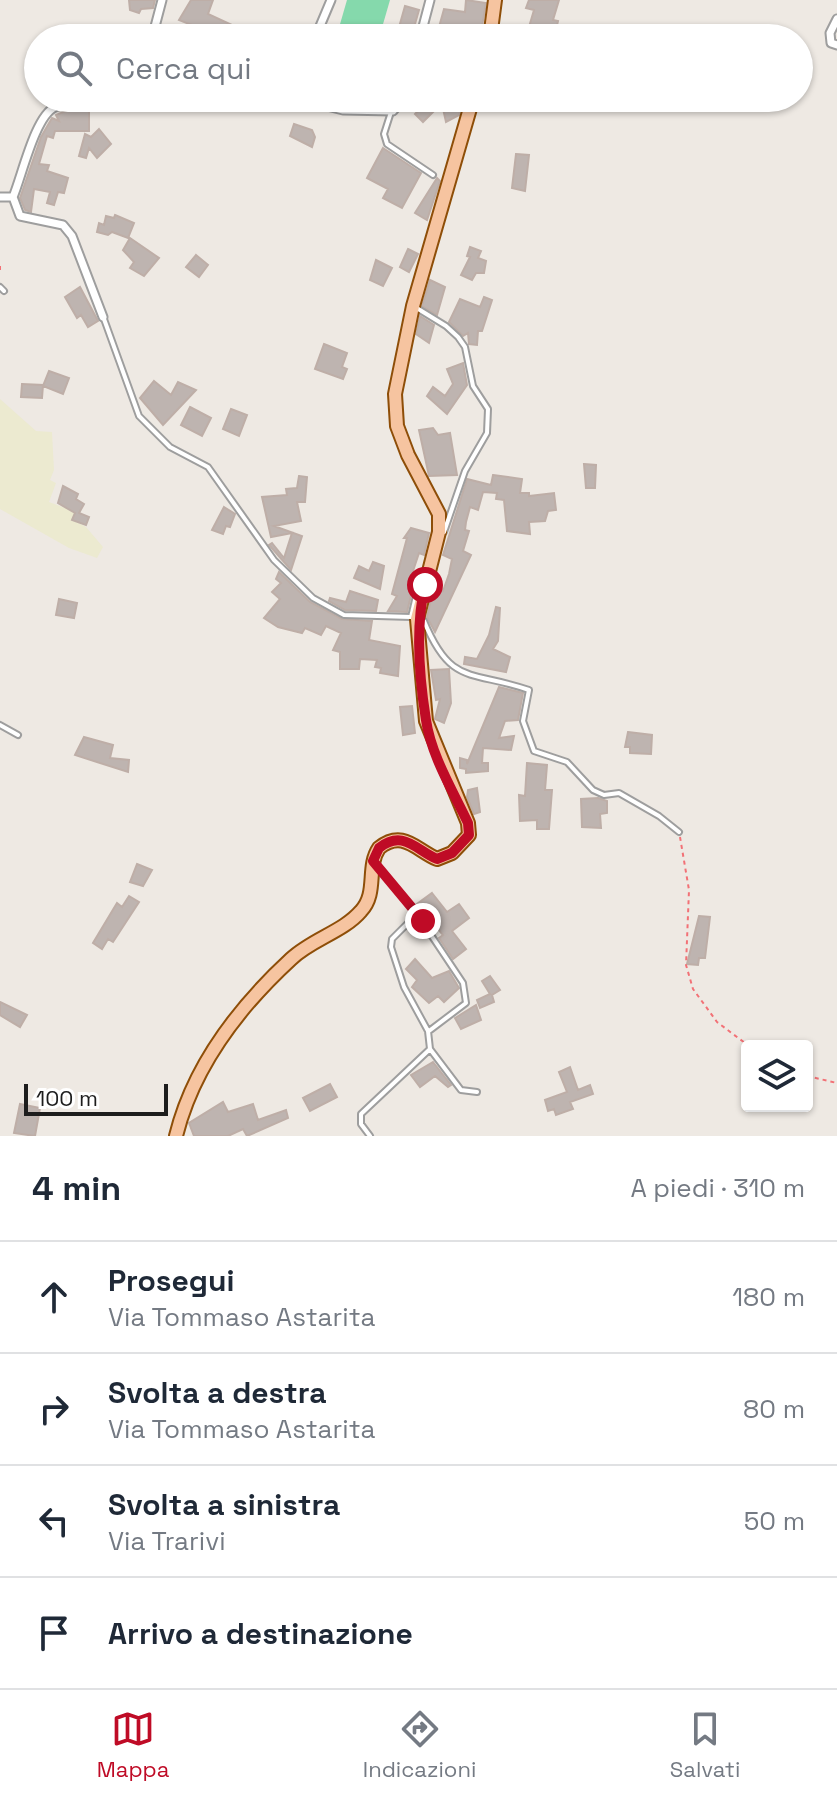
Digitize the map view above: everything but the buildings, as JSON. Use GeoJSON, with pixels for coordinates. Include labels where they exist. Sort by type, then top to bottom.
{"type":"FeatureCollection","features":[{"type":"Feature","properties":{"kind":"main road"},"geometry":{"type":"LineString","coordinates":[[493,24],[495,0]]}},
{"type":"Feature","properties":{"kind":"main road"},"geometry":{"type":"LineString","coordinates":[[176,1136],[208,1055],[291,958],[361,912],[370,900],[373,861],[379,848],[400,839],[412,841],[424,853],[437,859],[452,853],[469,835],[468,823],[436,753],[426,721],[417,619],[435,549],[439,514],[408,455],[397,426],[395,394],[413,306],[469,112]]}},
{"type":"Feature","properties":{"kind":"street"},"geometry":{"type":"LineString","coordinates":[[156,24],[162,0]]}},
{"type":"Feature","properties":{"kind":"street"},"geometry":{"type":"LineString","coordinates":[[321,24],[331,0]]}},
{"type":"Feature","properties":{"kind":"street"},"geometry":{"type":"LineString","coordinates":[[424,24],[430,0]]}},
{"type":"Feature","properties":{"kind":"street"},"geometry":{"type":"LineString","coordinates":[[837,19],[830,33],[831,43],[837,45]]}},
{"type":"Feature","properties":{"kind":"street"},"geometry":{"type":"LineString","coordinates":[[49,112],[41,118],[13,197],[20,216],[63,225],[72,236],[103,317]]}},
{"type":"Feature","properties":{"kind":"street"},"geometry":{"type":"LineString","coordinates":[[0,197],[13,197]]}},
{"type":"Feature","properties":{"kind":"lane"},"geometry":{"type":"LineString","coordinates":[[391,112],[384,134],[387,144],[433,175]]}},
{"type":"Feature","properties":{"kind":"lane"},"geometry":{"type":"LineString","coordinates":[[413,306],[458,337],[465,347],[478,399],[488,409],[487,433],[465,471],[447,526],[435,549]]}},
{"type":"Feature","properties":{"kind":"lane"},"geometry":{"type":"LineString","coordinates":[[103,317],[139,416],[170,447],[208,467],[274,560],[322,605],[357,618],[411,617],[421,575],[427,576]]}},
{"type":"Feature","properties":{"kind":"lane"},"geometry":{"type":"LineString","coordinates":[[417,619],[424,621],[439,651],[456,672],[529,690],[523,721],[534,751],[567,762],[593,790],[604,795],[619,793],[659,816],[679,832]]}},
{"type":"Feature","properties":{"kind":"lane"},"geometry":{"type":"LineString","coordinates":[[0,725],[18,735]]}},
{"type":"Feature","properties":{"kind":"lane"},"geometry":{"type":"LineString","coordinates":[[373,861],[417,914],[463,983],[466,1003],[428,1031]]}},
{"type":"Feature","properties":{"kind":"lane"},"geometry":{"type":"LineString","coordinates":[[417,914],[392,939],[392,955],[413,1006],[428,1031],[430,1049],[461,1090],[477,1092]]}},
{"type":"Feature","properties":{"kind":"lane"},"geometry":{"type":"LineString","coordinates":[[370,1136],[361,1124],[361,1114],[430,1049]]}},
{"type":"Feature","properties":{"kind":"path"},"geometry":{"type":"LineString","coordinates":[[0,266],[0,272]]}},
{"type":"Feature","properties":{"kind":"path"},"geometry":{"type":"LineString","coordinates":[[679,832],[689,890],[686,965],[693,989],[717,1022],[741,1040]]}},
{"type":"Feature","properties":{"kind":"path"},"geometry":{"type":"LineString","coordinates":[[813,1077],[837,1083]]}},
{"type":"Feature","properties":{"kind":"shaded area"},"geometry":{"type":"Polygon","coordinates":[[[0,399],[36,431],[52,432],[54,470],[50,480],[56,483],[49,502],[76,512],[73,520],[86,527],[103,547],[97,558],[69,548],[0,509],[0,399]]]}},
{"type":"Feature","properties":{"kind":"green space"},"geometry":{"type":"Polygon","coordinates":[[[347,0],[390,0],[383,24],[340,24],[347,0]]]}},
{"type":"Feature","properties":{"kind":"route"},"geometry":{"type":"LineString","coordinates":[[423,921],[373,861],[379,848],[400,839],[412,841],[424,853],[437,859],[452,853],[469,835],[468,823],[436,753],[426,721],[417,619],[425,585]]}}]}
